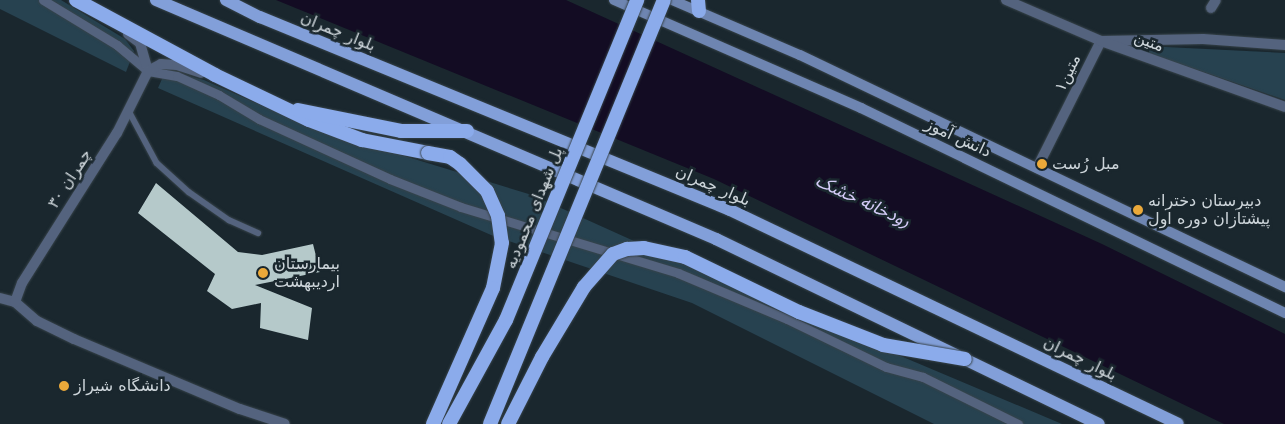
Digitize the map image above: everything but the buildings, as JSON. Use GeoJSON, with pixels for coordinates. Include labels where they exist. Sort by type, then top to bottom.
{"type":"FeatureCollection","features":[{"type":"Feature","properties":{"kind":"highway"},"geometry":{"type":"LineString","coordinates":[[76,0],[280,107],[362,140],[450,158],[460,164],[487,191],[498,216],[502,244],[493,288],[433,424]]}},
{"type":"Feature","properties":{"kind":"highway","name":"پل شهدای محمودیه"},"geometry":{"type":"LineString","coordinates":[[449,424],[506,320],[637,0]]}},
{"type":"Feature","properties":{"kind":"highway"},"geometry":{"type":"LineString","coordinates":[[490,424],[664,0]]}},
{"type":"Feature","properties":{"kind":"highway"},"geometry":{"type":"LineString","coordinates":[[280,107],[401,130],[467,131]]}},
{"type":"Feature","properties":{"kind":"highway"},"geometry":{"type":"LineString","coordinates":[[508,424],[542,357],[584,287],[613,254],[627,249],[644,248],[685,257],[799,312],[883,344],[965,359]]}},
{"type":"Feature","properties":{"kind":"main road"},"geometry":{"type":"LineString","coordinates":[[156,0],[467,131],[716,239],[1099,424]]}},
{"type":"Feature","properties":{"kind":"main road","name":"بلوار چمران"},"geometry":{"type":"LineString","coordinates":[[226,0],[260,17],[730,210],[1178,424]]}},
{"type":"Feature","properties":{"kind":"main road","name":"دانش آموز"},"geometry":{"type":"LineString","coordinates":[[614,0],[861,108],[1285,313]]}},
{"type":"Feature","properties":{"kind":"main road","name":"دانش آموز"},"geometry":{"type":"LineString","coordinates":[[672,0],[698,5],[1285,287]]}},
{"type":"Feature","properties":{"kind":"street"},"geometry":{"type":"LineString","coordinates":[[43,0],[117,45],[148,71],[177,76],[219,95],[259,119],[390,179],[461,207],[678,273],[787,319],[886,367],[923,377],[1018,424]]}},
{"type":"Feature","properties":{"kind":"street","name":"متین"},"geometry":{"type":"LineString","coordinates":[[1006,0],[1101,41],[1285,107]]}},
{"type":"Feature","properties":{"kind":"street"},"geometry":{"type":"LineString","coordinates":[[92,10],[140,43],[148,71]]}},
{"type":"Feature","properties":{"kind":"street"},"geometry":{"type":"LineString","coordinates":[[1101,41],[1203,39],[1285,44]]}},
{"type":"Feature","properties":{"kind":"street","name":"متین۱"},"geometry":{"type":"LineString","coordinates":[[1037,168],[1101,41]]}},
{"type":"Feature","properties":{"kind":"street"},"geometry":{"type":"LineString","coordinates":[[148,71],[161,64],[177,65],[252,94]]}},
{"type":"Feature","properties":{"kind":"street","name":"۳۰ چمران"},"geometry":{"type":"LineString","coordinates":[[15,302],[22,283],[118,133],[148,71]]}},
{"type":"Feature","properties":{"kind":"street"},"geometry":{"type":"LineString","coordinates":[[0,298],[15,302],[36,321],[74,339],[240,409],[285,424]]}},
{"type":"Feature","properties":{"kind":"lane"},"geometry":{"type":"LineString","coordinates":[[128,109],[157,163],[221,214],[258,233]]}},
{"type":"Feature","properties":{"kind":"shaded area"},"geometry":{"type":"Polygon","coordinates":[[[0,0],[61,0],[125,39],[134,51],[126,72],[0,9],[0,0]]]}},
{"type":"Feature","properties":{"kind":"shaded area"},"geometry":{"type":"Polygon","coordinates":[[[1125,45],[1285,53],[1285,100],[1125,45]]]}},
{"type":"Feature","properties":{"kind":"shaded area"},"geometry":{"type":"Polygon","coordinates":[[[166,70],[204,80],[313,128],[532,195],[716,278],[1062,424],[934,424],[692,303],[491,235],[158,88],[166,70]]]}},
{"type":"Feature","properties":{"kind":"water","name":"رودخانه خشک"},"geometry":{"type":"Polygon","coordinates":[[[276,0],[566,0],[1102,244],[1285,334],[1285,424],[1224,424],[714,179],[276,0]]]}},
{"type":"Feature","properties":{"kind":"place","name":"مبل رُست"},"geometry":{"type":"Point","coordinates":[1042,164]}},
{"type":"Feature","properties":{"kind":"place","name":"دبیرستان دخترانه پیشتازان دوره اول"},"geometry":{"type":"Point","coordinates":[1138,210]}},
{"type":"Feature","properties":{"kind":"place","name":"بیمارستان اردیبهشت"},"geometry":{"type":"Point","coordinates":[263,273]}},
{"type":"Feature","properties":{"kind":"place","name":"دانشگاه شیراز"},"geometry":{"type":"Point","coordinates":[64,386]}}]}
